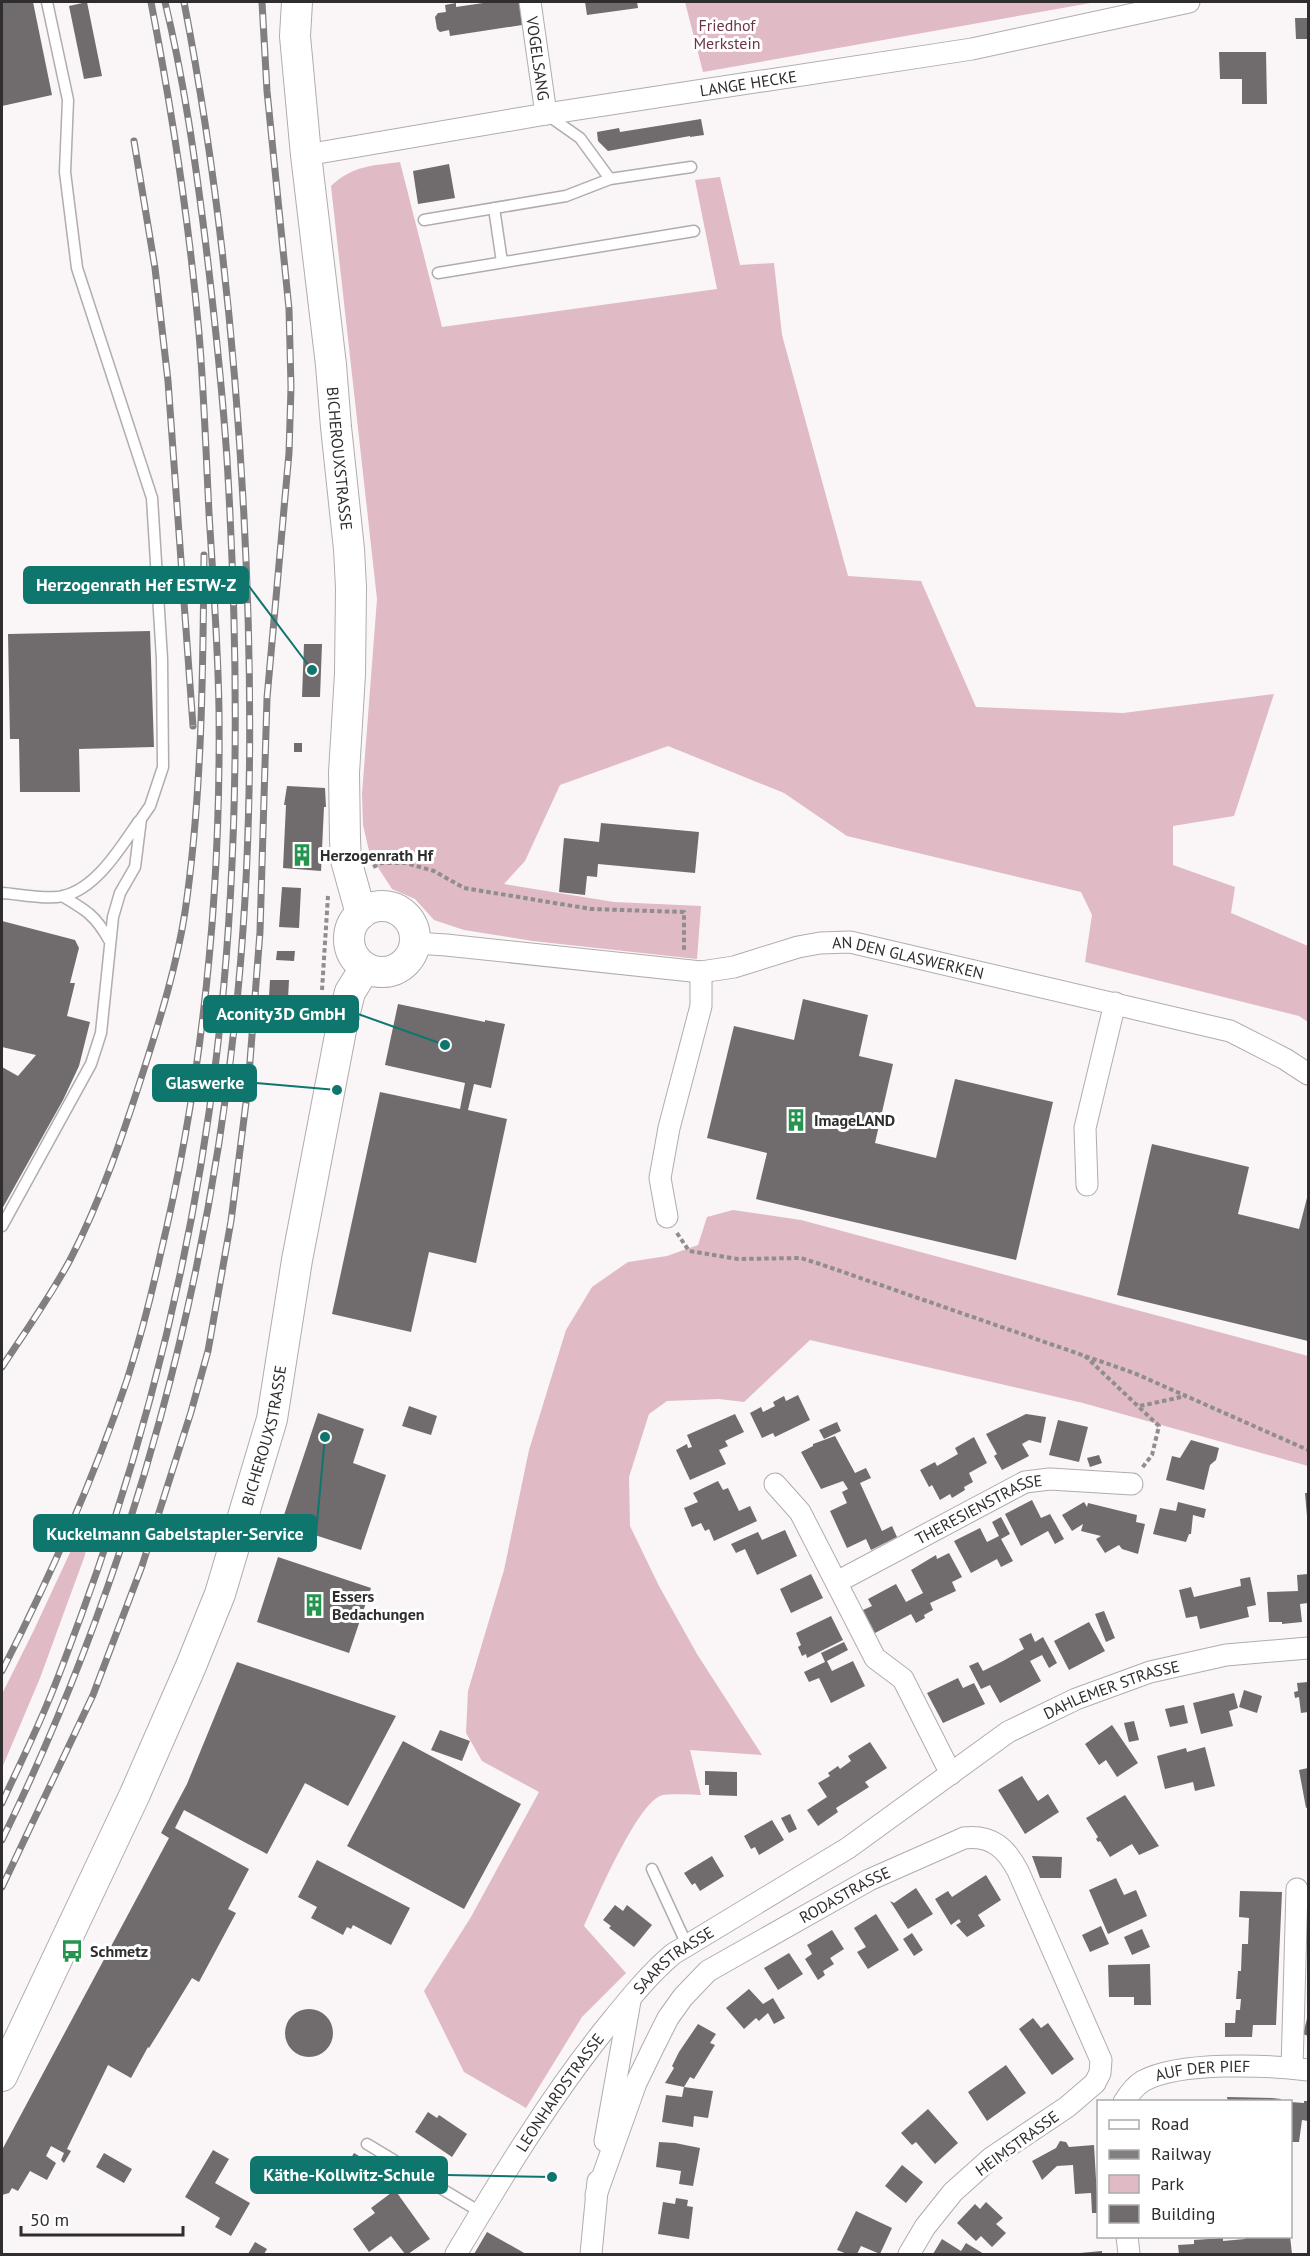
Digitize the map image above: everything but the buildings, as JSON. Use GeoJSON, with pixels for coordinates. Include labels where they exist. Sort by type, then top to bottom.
{"type":"FeatureCollection","features":[{"type":"Feature","properties":{"kind":"street","name":"BICHEROUXSTRASSE"},"geometry":{"type":"LineString","coordinates":[[297,2],[295,36],[306,154],[350,549],[350,674],[344,784],[346,860],[361,914]]}},
{"type":"Feature","properties":{"kind":"street","name":"VOGELSANG"},"geometry":{"type":"LineString","coordinates":[[530,2],[546,114]]}},
{"type":"Feature","properties":{"kind":"street","name":"LANGE HECKE"},"geometry":{"type":"LineString","coordinates":[[306,154],[546,114],[972,49],[1189,2]]}},
{"type":"Feature","properties":{"kind":"street"},"geometry":{"type":"LineString","coordinates":[[375,907],[390,907],[404,915],[413,928],[415,943],[409,959],[397,969],[381,973],[365,968],[354,957],[349,942],[352,927],[361,914],[375,907]]}},
{"type":"Feature","properties":{"kind":"street","name":"AN DEN GLASWERKEN"},"geometry":{"type":"LineString","coordinates":[[415,943],[692,972],[734,967],[809,945],[850,942],[1230,1031],[1285,1059],[1308,1074]]}},
{"type":"Feature","properties":{"kind":"street","name":"BICHEROUXSTRASSE"},"geometry":{"type":"LineString","coordinates":[[2,2076],[135,1794],[220,1594],[272,1419],[297,1260],[343,1020],[350,992],[365,968]]}},
{"type":"Feature","properties":{"kind":"street"},"geometry":{"type":"LineString","coordinates":[[667,1216],[660,1178],[669,1128],[701,1006],[692,972]]}},
{"type":"Feature","properties":{"kind":"street"},"geometry":{"type":"LineString","coordinates":[[1087,1185],[1085,1128],[1115,1003]]}},
{"type":"Feature","properties":{"kind":"street","name":"THERESIENSTRASSE"},"geometry":{"type":"LineString","coordinates":[[837,1582],[1025,1482],[1050,1479],[1132,1484]]}},
{"type":"Feature","properties":{"kind":"street"},"geometry":{"type":"LineString","coordinates":[[775,1484],[800,1512],[875,1658],[903,1679],[944,1779]]}},
{"type":"Feature","properties":{"kind":"street","name":"DAHLEMER STRASSE"},"geometry":{"type":"LineString","coordinates":[[944,1779],[1008,1732],[1076,1699],[1150,1672],[1226,1655],[1308,1648]]}},
{"type":"Feature","properties":{"kind":"street","name":"SAARSTRASSE"},"geometry":{"type":"LineString","coordinates":[[591,2254],[596,2194],[631,1997],[657,1967],[687,1945],[848,1848],[944,1779]]}},
{"type":"Feature","properties":{"kind":"street","name":"RODASTRASSE"},"geometry":{"type":"LineString","coordinates":[[596,2194],[636,2083],[668,2018],[683,1997],[708,1971],[869,1880],[964,1838],[976,1837],[991,1842],[1008,1852],[1101,2060]]}},
{"type":"Feature","properties":{"kind":"street","name":"AUF DER PIEF"},"geometry":{"type":"LineString","coordinates":[[1125,2100],[1141,2083],[1150,2078],[1181,2071],[1226,2065],[1300,2069],[1297,1889]]}},
{"type":"Feature","properties":{"kind":"street","name":"LEONHARDSTRASSE"},"geometry":{"type":"LineString","coordinates":[[456,2254],[573,2069],[631,1997]]}},
{"type":"Feature","properties":{"kind":"street","name":"HEIMSTRASSE"},"geometry":{"type":"LineString","coordinates":[[909,2254],[925,2227],[953,2192],[991,2158],[1067,2107],[1095,2083],[1100,2073],[1101,2060]]}},
{"type":"Feature","properties":{"kind":"street"},"geometry":{"type":"LineString","coordinates":[[1127,2238],[1129,2254]]}},
{"type":"Feature","properties":{"kind":"lane"},"geometry":{"type":"LineString","coordinates":[[2,893],[63,896],[81,889],[104,869],[150,806],[163,767],[162,659],[152,498],[77,268],[65,172],[68,100],[47,2]]}},
{"type":"Feature","properties":{"kind":"lane"},"geometry":{"type":"LineString","coordinates":[[546,114],[580,138],[610,179]]}},
{"type":"Feature","properties":{"kind":"lane"},"geometry":{"type":"LineString","coordinates":[[424,220],[566,196],[610,179],[691,167]]}},
{"type":"Feature","properties":{"kind":"lane"},"geometry":{"type":"LineString","coordinates":[[494,208],[502,262]]}},
{"type":"Feature","properties":{"kind":"lane"},"geometry":{"type":"LineString","coordinates":[[438,273],[694,231]]}},
{"type":"Feature","properties":{"kind":"lane"},"geometry":{"type":"LineString","coordinates":[[2,1226],[91,1065],[100,1033],[109,940],[120,893],[135,867],[141,819]]}},
{"type":"Feature","properties":{"kind":"lane"},"geometry":{"type":"LineString","coordinates":[[63,896],[84,909],[100,923],[109,940]]}},
{"type":"Feature","properties":{"kind":"lane"},"geometry":{"type":"LineString","coordinates":[[652,1869],[687,1945]]}},
{"type":"Feature","properties":{"kind":"lane"},"geometry":{"type":"LineString","coordinates":[[367,2144],[482,2213]]}},
{"type":"Feature","properties":{"kind":"path"},"geometry":{"type":"LineString","coordinates":[[322,993],[329,890],[382,863],[406,863],[434,871],[465,888],[591,909],[684,912],[692,972]]}},
{"type":"Feature","properties":{"kind":"path"},"geometry":{"type":"LineString","coordinates":[[667,1216],[689,1251],[738,1259],[801,1258],[1082,1353],[1134,1373],[1308,1450]]}},
{"type":"Feature","properties":{"kind":"path"},"geometry":{"type":"LineString","coordinates":[[1082,1353],[1159,1426],[1152,1455],[1132,1484]]}},
{"type":"Feature","properties":{"kind":"path"},"geometry":{"type":"LineString","coordinates":[[1140,1406],[1187,1396]]}},
{"type":"Feature","properties":{"kind":"green space","name":"Friedhof Merkstein"},"geometry":{"type":"Polygon","coordinates":[[[685,2],[1096,2],[703,72],[685,2]]]}},
{"type":"Feature","properties":{"kind":"green space"},"geometry":{"type":"Polygon","coordinates":[[[400,162],[442,327],[717,289],[695,180],[720,177],[740,265],[774,263],[782,335],[848,576],[921,581],[976,707],[1123,713],[1274,694],[1234,816],[1173,826],[1173,865],[1235,887],[1231,913],[1308,946],[1308,1022],[1299,1016],[1085,962],[1092,915],[1081,892],[847,836],[784,793],[668,746],[560,785],[525,861],[504,884],[614,902],[701,906],[697,959],[533,941],[464,930],[434,920],[415,899],[392,889],[370,855],[363,825],[362,794],[377,599],[331,186],[355,170],[400,162]]]}},
{"type":"Feature","properties":{"kind":"green space"},"geometry":{"type":"Polygon","coordinates":[[[733,1210],[801,1220],[1308,1356],[1308,1466],[1083,1403],[810,1340],[744,1402],[719,1399],[667,1401],[649,1414],[629,1477],[630,1526],[659,1586],[697,1654],[762,1755],[690,1750],[701,1795],[660,1796],[650,1803],[640,1817],[607,1876],[584,1926],[626,1973],[582,2017],[526,2108],[464,2072],[424,1991],[471,1917],[539,1792],[482,1761],[466,1733],[468,1691],[504,1570],[529,1450],[566,1330],[592,1287],[628,1262],[667,1256],[698,1245],[707,1217],[733,1210]]]}},
{"type":"Feature","properties":{"kind":"green space"},"geometry":{"type":"Polygon","coordinates":[[[81,1529],[88,1531],[85,1555],[40,1678],[2,1768],[2,1694],[81,1529]]]}},
{"type":"Feature","properties":{"kind":"railway"},"geometry":{"type":"LineString","coordinates":[[2,1671],[54,1564],[85,1492],[114,1418],[141,1334],[175,1189],[188,1121],[213,916],[219,779],[219,710],[201,356],[179,167],[151,2]]}},
{"type":"Feature","properties":{"kind":"railway"},"geometry":{"type":"LineString","coordinates":[[2,1803],[57,1681],[105,1548],[147,1411],[181,1272],[194,1201],[216,1060],[224,985],[230,910],[235,760],[234,609],[227,459],[215,321],[197,179],[183,90],[165,2]]}},
{"type":"Feature","properties":{"kind":"railway"},"geometry":{"type":"LineString","coordinates":[[2,1840],[49,1738],[90,1634],[127,1528],[160,1421],[187,1312],[209,1202],[226,1091],[239,980],[247,864],[250,748],[249,633],[244,517],[223,258],[206,130],[184,2]]}},
{"type":"Feature","properties":{"kind":"railway"},"geometry":{"type":"LineString","coordinates":[[2,1887],[93,1695],[142,1566],[208,1351],[231,1221],[248,1087],[260,932],[267,698],[289,453],[291,387],[289,309],[267,91],[262,2]]}},
{"type":"Feature","properties":{"kind":"railway"},"geometry":{"type":"LineString","coordinates":[[134,141],[155,268],[168,381],[193,726]]}},
{"type":"Feature","properties":{"kind":"railway"},"geometry":{"type":"LineString","coordinates":[[2,1367],[62,1274],[82,1237],[129,1115],[173,970],[185,912],[195,824],[202,689],[204,555]]}},
{"type":"Feature","properties":{"kind":"place","name":"Herzogenrath Hef ESTW-Z"},"geometry":{"type":"Point","coordinates":[312,670]}},
{"type":"Feature","properties":{"kind":"place","name":"Herzogenrath Hf"},"geometry":{"type":"Point","coordinates":[302,855]}},
{"type":"Feature","properties":{"kind":"place","name":"Aconity3D GmbH"},"geometry":{"type":"Point","coordinates":[445,1045]}},
{"type":"Feature","properties":{"kind":"place","name":"Glaswerke"},"geometry":{"type":"Point","coordinates":[337,1090]}},
{"type":"Feature","properties":{"kind":"place","name":"ImageLAND"},"geometry":{"type":"Point","coordinates":[796,1120]}},
{"type":"Feature","properties":{"kind":"place","name":"Kuckelmann Gabelstapler-Service"},"geometry":{"type":"Point","coordinates":[325,1437]}},
{"type":"Feature","properties":{"kind":"place","name":"Essers Bedachungen"},"geometry":{"type":"Point","coordinates":[314,1605]}},
{"type":"Feature","properties":{"kind":"place","name":"Schmetz"},"geometry":{"type":"Point","coordinates":[72,1951]}},
{"type":"Feature","properties":{"kind":"place","name":"Käthe-Kollwitz-Schule"},"geometry":{"type":"Point","coordinates":[552,2177]}}]}
